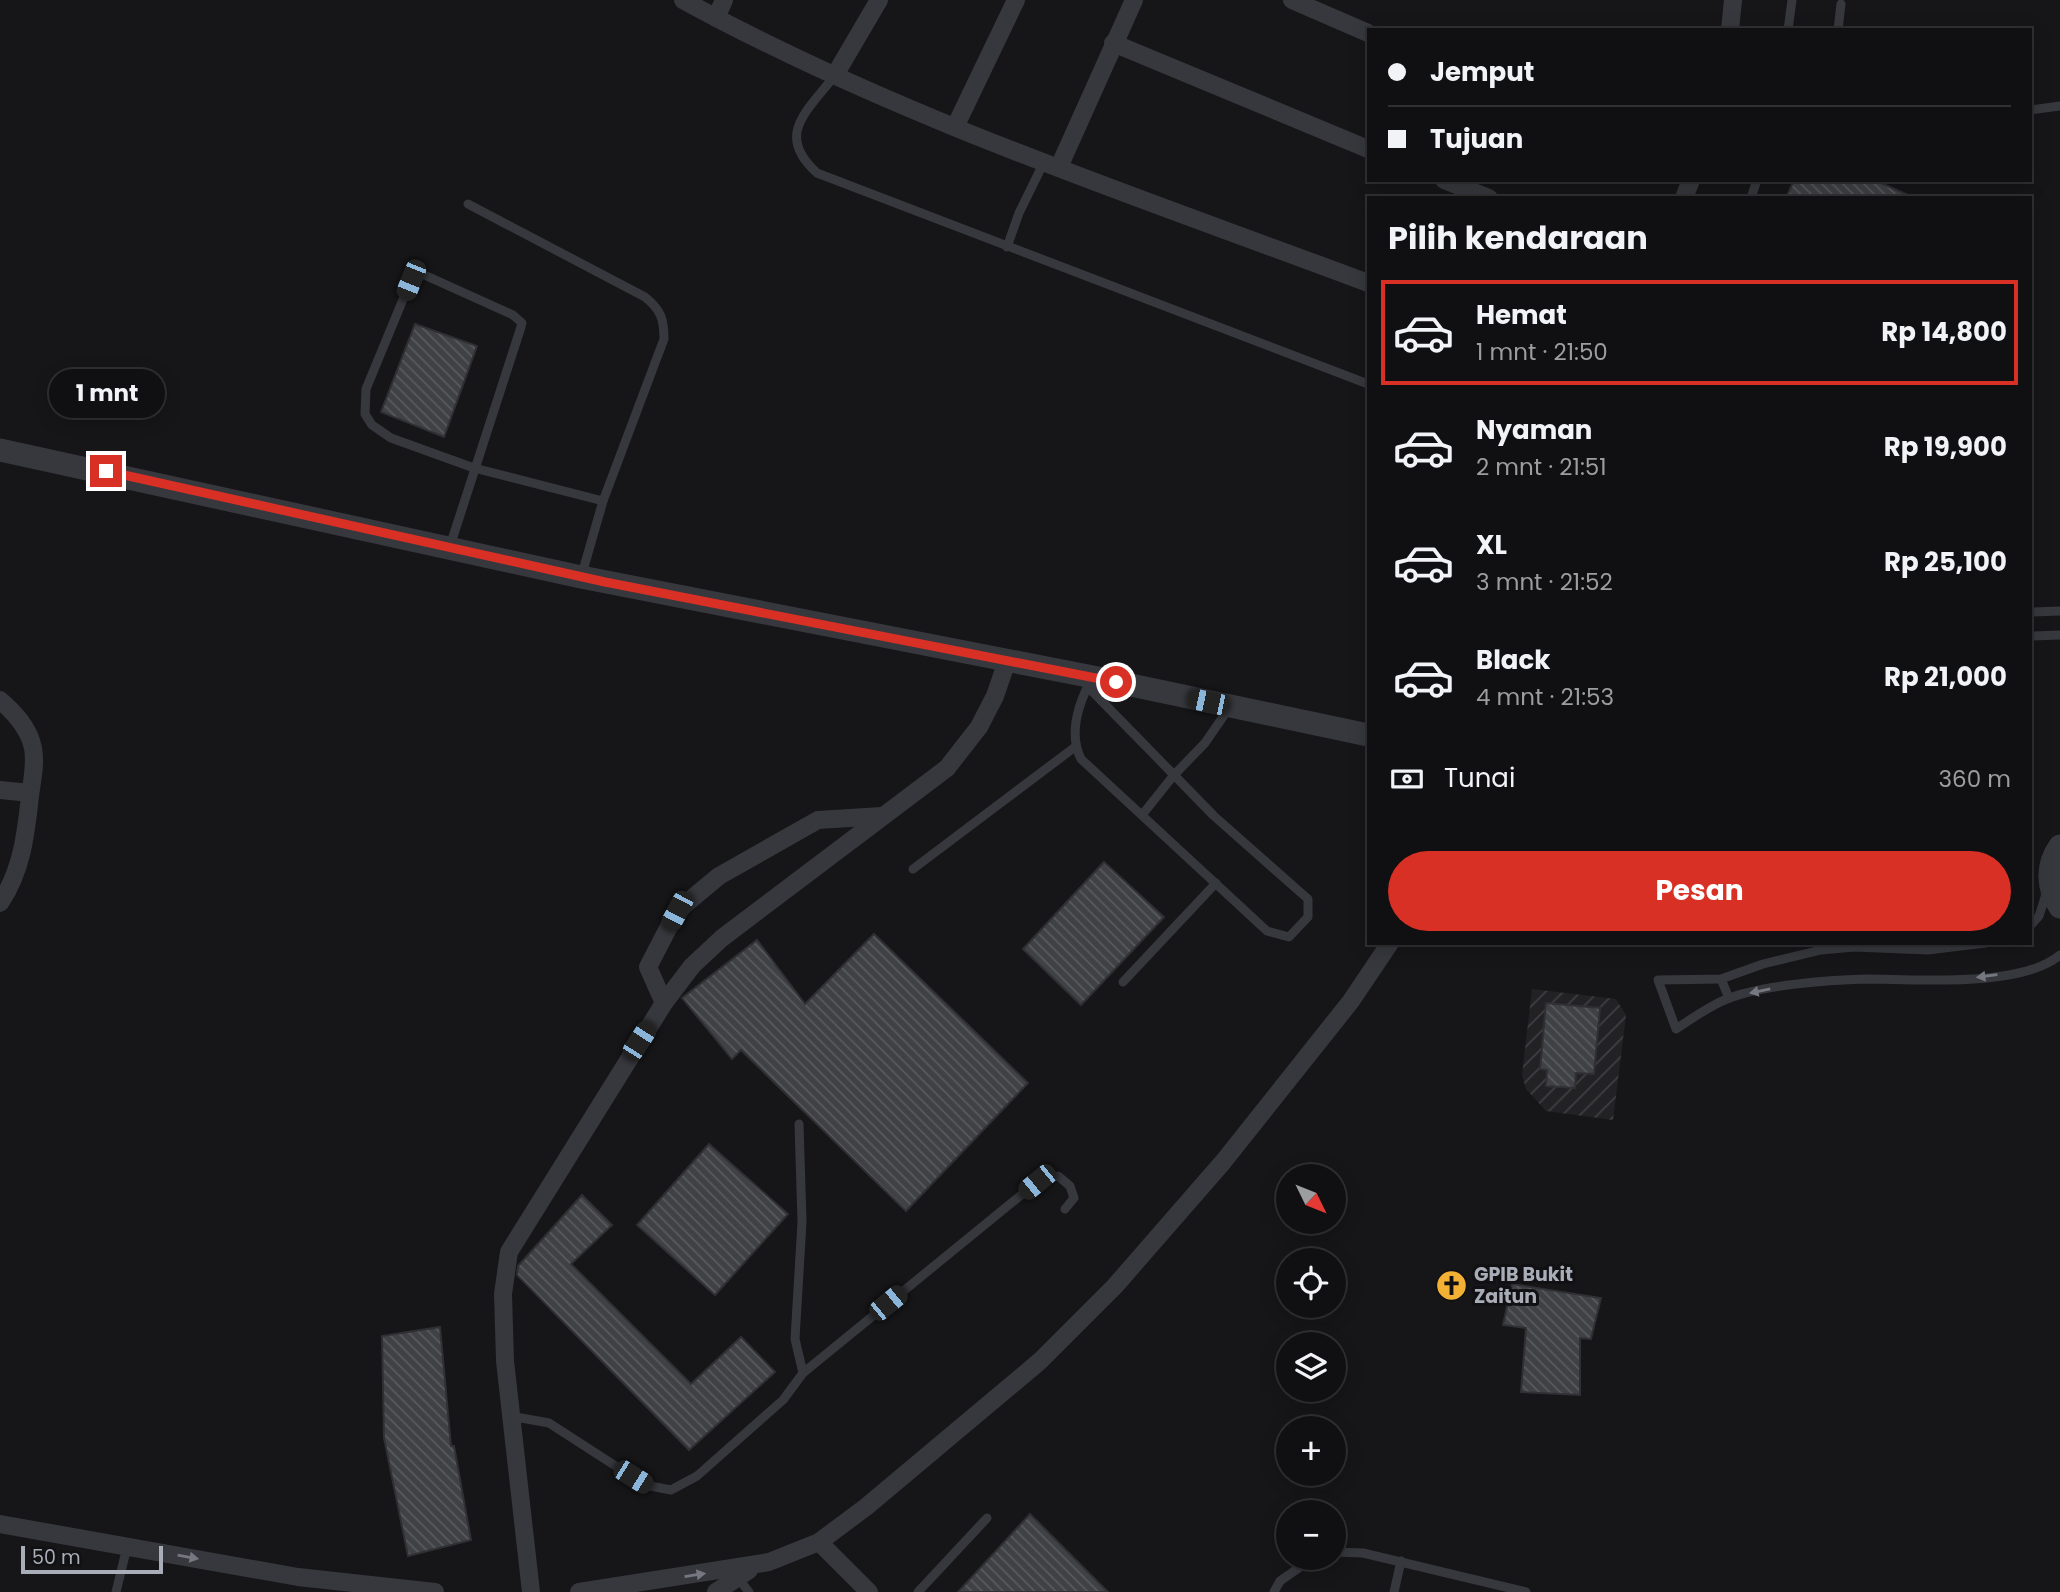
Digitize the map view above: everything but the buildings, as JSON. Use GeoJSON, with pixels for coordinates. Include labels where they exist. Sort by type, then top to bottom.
{"type":"FeatureCollection","features":[{"type":"Feature","properties":{"kind":"street"},"geometry":{"type":"LineString","coordinates":[[683,0],[835,75],[956,125],[1052,164],[1367,282]]}},
{"type":"Feature","properties":{"kind":"street"},"geometry":{"type":"LineString","coordinates":[[716,18],[724,0]]}},
{"type":"Feature","properties":{"kind":"street"},"geometry":{"type":"LineString","coordinates":[[835,75],[879,0]]}},
{"type":"Feature","properties":{"kind":"street"},"geometry":{"type":"LineString","coordinates":[[956,125],[1016,0]]}},
{"type":"Feature","properties":{"kind":"street"},"geometry":{"type":"LineString","coordinates":[[1052,164],[1134,0]]}},
{"type":"Feature","properties":{"kind":"street"},"geometry":{"type":"LineString","coordinates":[[1292,0],[1367,33]]}},
{"type":"Feature","properties":{"kind":"street"},"geometry":{"type":"LineString","coordinates":[[1730,28],[1734,0]]}},
{"type":"Feature","properties":{"kind":"street"},"geometry":{"type":"LineString","coordinates":[[1113,43],[1367,149]]}},
{"type":"Feature","properties":{"kind":"street"},"geometry":{"type":"LineString","coordinates":[[1449,182],[1484,196]]}},
{"type":"Feature","properties":{"kind":"street"},"geometry":{"type":"LineString","coordinates":[[0,450],[581,577],[1007,661],[1090,682],[1367,735]]}},
{"type":"Feature","properties":{"kind":"street"},"geometry":{"type":"LineString","coordinates":[[531,1592],[510,1416],[503,1294],[509,1252],[664,1003],[692,966],[722,938],[947,768],[964,750],[995,696],[1007,661]]}},
{"type":"Feature","properties":{"kind":"street"},"geometry":{"type":"LineString","coordinates":[[0,700],[16,715],[33,748],[24,847],[5,882],[0,904]]}},
{"type":"Feature","properties":{"kind":"street"},"geometry":{"type":"LineString","coordinates":[[0,790],[30,793]]}},
{"type":"Feature","properties":{"kind":"street"},"geometry":{"type":"LineString","coordinates":[[664,1003],[648,967],[677,911],[719,876],[818,820],[882,816]]}},
{"type":"Feature","properties":{"kind":"street"},"geometry":{"type":"LineString","coordinates":[[2060,846],[2043,871],[2060,907]]}},
{"type":"Feature","properties":{"kind":"street"},"geometry":{"type":"LineString","coordinates":[[579,1592],[758,1565],[819,1542],[866,1507],[1040,1361],[1115,1286],[1223,1162],[1351,1001],[1389,945]]}},
{"type":"Feature","properties":{"kind":"street"},"geometry":{"type":"LineString","coordinates":[[0,1524],[298,1577],[435,1592]]}},
{"type":"Feature","properties":{"kind":"street"},"geometry":{"type":"LineString","coordinates":[[819,1542],[869,1592]]}},
{"type":"Feature","properties":{"kind":"street"},"geometry":{"type":"LineString","coordinates":[[716,1592],[744,1585],[758,1565]]}},
{"type":"Feature","properties":{"kind":"lane"},"geometry":{"type":"LineString","coordinates":[[1788,28],[1791,0]]}},
{"type":"Feature","properties":{"kind":"lane"},"geometry":{"type":"LineString","coordinates":[[1838,28],[1841,4]]}},
{"type":"Feature","properties":{"kind":"lane"},"geometry":{"type":"LineString","coordinates":[[835,75],[798,126],[794,144],[802,160],[817,173],[1367,384]]}},
{"type":"Feature","properties":{"kind":"lane"},"geometry":{"type":"LineString","coordinates":[[2032,110],[2060,106]]}},
{"type":"Feature","properties":{"kind":"lane"},"geometry":{"type":"LineString","coordinates":[[1007,247],[1019,213],[1052,164]]}},
{"type":"Feature","properties":{"kind":"lane"},"geometry":{"type":"LineString","coordinates":[[468,204],[658,307],[664,321],[664,339],[603,501],[581,577]]}},
{"type":"Feature","properties":{"kind":"lane"},"geometry":{"type":"LineString","coordinates":[[449,547],[474,468],[522,323],[513,315],[420,273],[411,280],[366,389],[365,414],[372,425],[391,438],[474,468],[603,501]]}},
{"type":"Feature","properties":{"kind":"lane"},"geometry":{"type":"LineString","coordinates":[[2032,612],[2060,611]]}},
{"type":"Feature","properties":{"kind":"lane"},"geometry":{"type":"LineString","coordinates":[[2032,636],[2060,635]]}},
{"type":"Feature","properties":{"kind":"lane"},"geometry":{"type":"LineString","coordinates":[[1090,682],[1213,817],[1302,891],[1308,899],[1308,917],[1289,937],[1267,931],[1082,759],[1075,747],[1078,714],[1090,682]]}},
{"type":"Feature","properties":{"kind":"lane"},"geometry":{"type":"LineString","coordinates":[[1142,814],[1205,743],[1230,707]]}},
{"type":"Feature","properties":{"kind":"lane"},"geometry":{"type":"LineString","coordinates":[[913,869],[1075,747]]}},
{"type":"Feature","properties":{"kind":"lane"},"geometry":{"type":"LineString","coordinates":[[2032,924],[2039,916],[2043,871]]}},
{"type":"Feature","properties":{"kind":"lane"},"geometry":{"type":"LineString","coordinates":[[1123,982],[1216,883]]}},
{"type":"Feature","properties":{"kind":"lane"},"geometry":{"type":"LineString","coordinates":[[1968,945],[1927,950],[1854,947],[1821,950],[1763,964],[1721,979],[1658,980],[1676,1029],[1729,998],[1782,987],[1863,979],[1947,981],[2043,967],[2060,955]]}},
{"type":"Feature","properties":{"kind":"lane"},"geometry":{"type":"LineString","coordinates":[[1721,979],[1729,998]]}},
{"type":"Feature","properties":{"kind":"lane"},"geometry":{"type":"LineString","coordinates":[[799,1124],[802,1222],[795,1339],[803,1373]]}},
{"type":"Feature","properties":{"kind":"lane"},"geometry":{"type":"LineString","coordinates":[[510,1416],[549,1423],[645,1485],[671,1490],[697,1476],[783,1400],[803,1373],[1037,1182],[1058,1175],[1070,1186],[1074,1198],[1065,1209]]}},
{"type":"Feature","properties":{"kind":"lane"},"geometry":{"type":"LineString","coordinates":[[918,1592],[987,1518]]}},
{"type":"Feature","properties":{"kind":"lane"},"geometry":{"type":"LineString","coordinates":[[116,1592],[127,1547]]}},
{"type":"Feature","properties":{"kind":"lane"},"geometry":{"type":"LineString","coordinates":[[1346,1552],[1401,1561],[1526,1592]]}},
{"type":"Feature","properties":{"kind":"lane"},"geometry":{"type":"LineString","coordinates":[[1394,1592],[1401,1561]]}},
{"type":"Feature","properties":{"kind":"lane"},"geometry":{"type":"LineString","coordinates":[[1274,1592],[1280,1581],[1296,1570]]}},
{"type":"Feature","properties":{"kind":"shaded area"},"geometry":{"type":"Polygon","coordinates":[[[1532,989],[1616,999],[1626,1015],[1613,1120],[1546,1111],[1526,1089],[1522,1075],[1532,989]]]}},
{"type":"Feature","properties":{"kind":"place","name":"GPIB Bukit Zaitun"},"geometry":{"type":"Point","coordinates":[1451,1285]}},
{"type":"Feature","properties":{"kind":"route"},"geometry":{"type":"LineString","coordinates":[[106,471],[605,582],[1116,682]]}}]}
